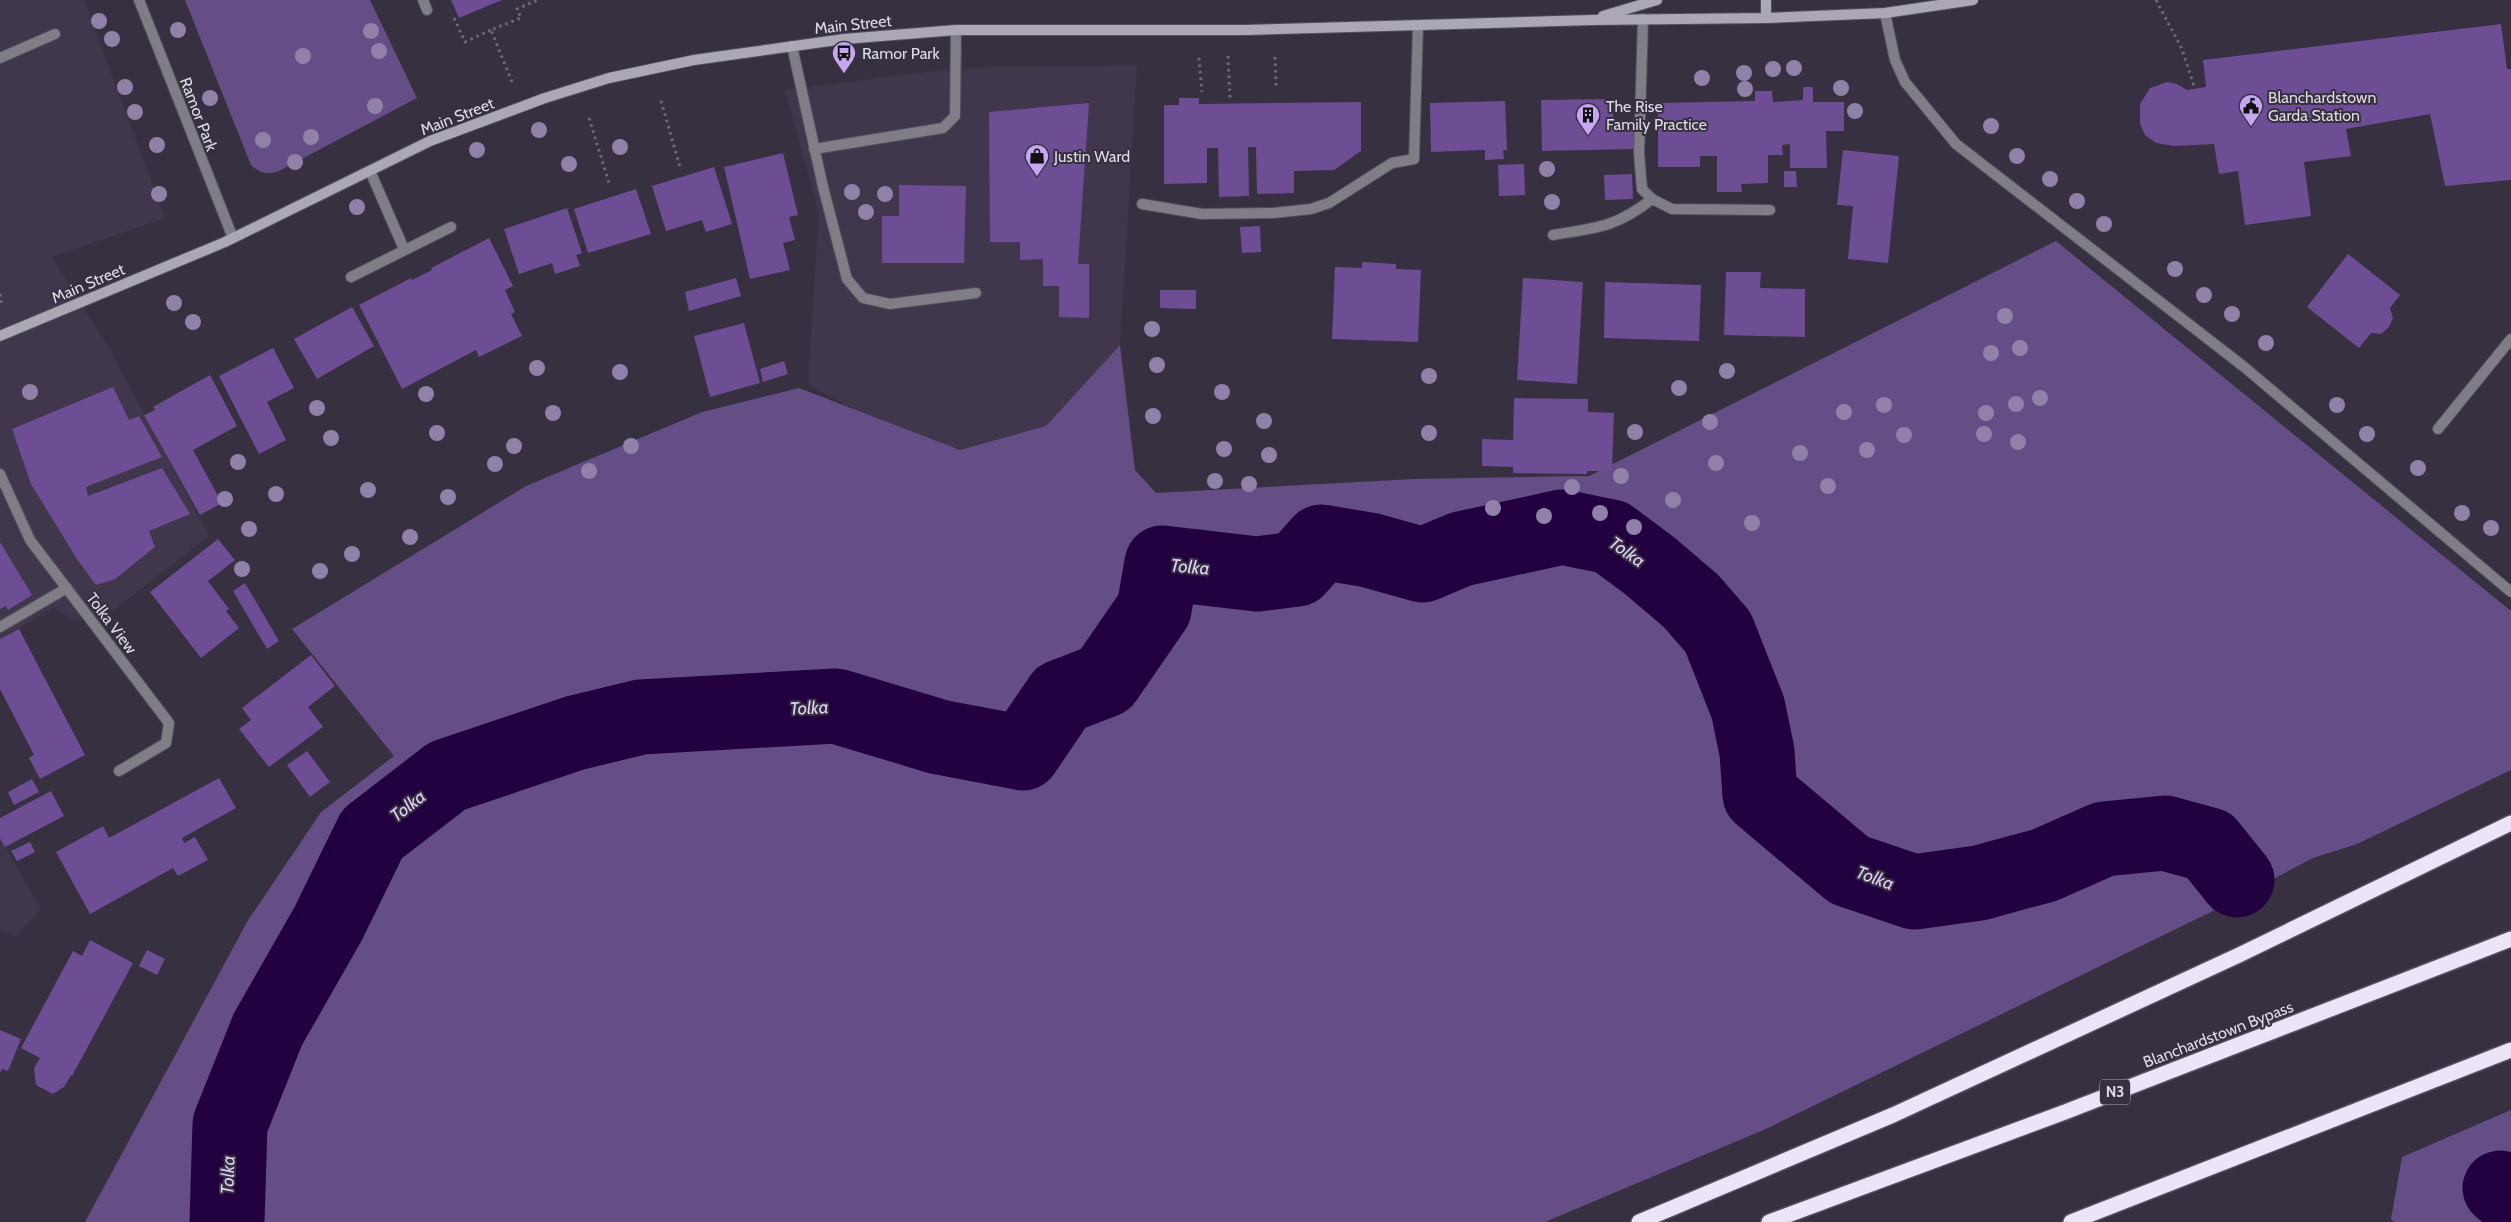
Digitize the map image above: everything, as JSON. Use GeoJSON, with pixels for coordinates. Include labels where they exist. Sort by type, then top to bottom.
{"type":"FeatureCollection","features":[{"type":"Feature","properties":{"kind":"highway"},"geometry":{"type":"LineString","coordinates":[[1639,1222],[1893,1115],[2238,955],[2511,823]]}},
{"type":"Feature","properties":{"kind":"highway","name":"Blanchardstown Bypass"},"geometry":{"type":"LineString","coordinates":[[1769,1222],[2074,1108],[2511,939]]}},
{"type":"Feature","properties":{"kind":"highway"},"geometry":{"type":"LineString","coordinates":[[2071,1222],[2511,1050]]}},
{"type":"Feature","properties":{"kind":"street","name":"Ramor Park"},"geometry":{"type":"LineString","coordinates":[[139,0],[233,238]]}},
{"type":"Feature","properties":{"kind":"street"},"geometry":{"type":"LineString","coordinates":[[1592,20],[1657,0]]}},
{"type":"Feature","properties":{"kind":"street"},"geometry":{"type":"LineString","coordinates":[[1766,0],[1766,18]]}},
{"type":"Feature","properties":{"kind":"street","name":"Main Street"},"geometry":{"type":"LineString","coordinates":[[0,336],[233,238],[430,141],[545,98],[609,78],[694,60],[844,39],[956,30],[1245,30],[1592,20],[1766,18],[1885,13],[1973,0]]}},
{"type":"Feature","properties":{"kind":"street"},"geometry":{"type":"LineString","coordinates":[[1885,13],[1895,60],[1905,82],[1956,144],[2243,366],[2511,592]]}},
{"type":"Feature","properties":{"kind":"street"},"geometry":{"type":"LineString","coordinates":[[1643,20],[1639,153],[1642,189],[1652,199],[1672,209],[1770,210]]}},
{"type":"Feature","properties":{"kind":"street"},"geometry":{"type":"LineString","coordinates":[[1142,204],[1202,214],[1273,213],[1311,209],[1329,203],[1392,163],[1414,159],[1418,26]]}},
{"type":"Feature","properties":{"kind":"street"},"geometry":{"type":"LineString","coordinates":[[814,149],[944,128],[956,116],[956,30]]}},
{"type":"Feature","properties":{"kind":"street"},"geometry":{"type":"LineString","coordinates":[[0,58],[55,34]]}},
{"type":"Feature","properties":{"kind":"street"},"geometry":{"type":"LineString","coordinates":[[792,46],[814,149],[847,279],[863,298],[890,304],[976,293]]}},
{"type":"Feature","properties":{"kind":"street"},"geometry":{"type":"LineString","coordinates":[[370,170],[404,249]]}},
{"type":"Feature","properties":{"kind":"street"},"geometry":{"type":"LineString","coordinates":[[1553,235],[1605,227],[1632,216],[1652,199]]}},
{"type":"Feature","properties":{"kind":"street"},"geometry":{"type":"LineString","coordinates":[[351,277],[451,227]]}},
{"type":"Feature","properties":{"kind":"street"},"geometry":{"type":"LineString","coordinates":[[2438,429],[2511,339]]}},
{"type":"Feature","properties":{"kind":"street","name":"Tolka View"},"geometry":{"type":"LineString","coordinates":[[0,474],[30,540],[169,723],[166,743],[119,771]]}},
{"type":"Feature","properties":{"kind":"street"},"geometry":{"type":"LineString","coordinates":[[0,627],[67,588]]}},
{"type":"Feature","properties":{"kind":"path"},"geometry":{"type":"LineString","coordinates":[[472,38],[521,18],[517,9],[538,0]]}},
{"type":"Feature","properties":{"kind":"path"},"geometry":{"type":"LineString","coordinates":[[2156,0],[2182,49],[2196,89]]}},
{"type":"Feature","properties":{"kind":"path"},"geometry":{"type":"LineString","coordinates":[[491,30],[501,56]]}},
{"type":"Feature","properties":{"kind":"path"},"geometry":{"type":"LineString","coordinates":[[1199,54],[1202,92]]}},
{"type":"Feature","properties":{"kind":"path"},"geometry":{"type":"LineString","coordinates":[[1228,54],[1230,98]]}},
{"type":"Feature","properties":{"kind":"path"},"geometry":{"type":"LineString","coordinates":[[1275,55],[1276,86]]}},
{"type":"Feature","properties":{"kind":"path"},"geometry":{"type":"LineString","coordinates":[[661,101],[680,167]]}},
{"type":"Feature","properties":{"kind":"path"},"geometry":{"type":"LineString","coordinates":[[589,118],[610,186]]}},
{"type":"Feature","properties":{"kind":"shaded area"},"geometry":{"type":"Polygon","coordinates":[[[0,0],[84,0],[165,218],[52,257],[110,350],[209,536],[116,608],[77,621],[53,608],[0,639],[0,0]]]}},
{"type":"Feature","properties":{"kind":"shaded area"},"geometry":{"type":"Polygon","coordinates":[[[185,0],[370,0],[417,98],[279,171],[271,173],[261,172],[251,165],[185,0]]]}},
{"type":"Feature","properties":{"kind":"shaded area"},"geometry":{"type":"Polygon","coordinates":[[[1137,65],[1120,345],[1046,426],[960,450],[885,427],[808,384],[819,213],[785,90],[926,72],[985,67],[1137,65]]]}},
{"type":"Feature","properties":{"kind":"shaded area"},"geometry":{"type":"Polygon","coordinates":[[[2056,241],[2511,611],[2511,770],[2357,844],[2313,858],[2213,911],[1768,1128],[1545,1222],[85,1222],[247,922],[321,812],[394,756],[292,629],[526,486],[702,412],[799,388],[960,450],[1046,426],[1120,345],[1135,470],[1156,493],[1413,479],[1589,476],[2056,241]]]}},
{"type":"Feature","properties":{"kind":"shaded area"},"geometry":{"type":"Polygon","coordinates":[[[0,838],[41,909],[16,937],[0,931],[0,838]]]}},
{"type":"Feature","properties":{"kind":"shaded area"},"geometry":{"type":"Polygon","coordinates":[[[2511,1110],[2511,1222],[2394,1222],[2391,1219],[2402,1157],[2511,1110]]]}},
{"type":"Feature","properties":{"kind":"building"},"geometry":{"type":"Polygon","coordinates":[[[451,0],[502,0],[459,18],[451,0]]]}},
{"type":"Feature","properties":{"kind":"building","name":"Blanchardstown Garda Station"},"geometry":{"type":"Polygon","coordinates":[[[2501,24],[2507,69],[2511,69],[2511,180],[2445,186],[2430,114],[2346,129],[2351,156],[2304,162],[2311,216],[2245,225],[2238,171],[2219,174],[2214,144],[2174,146],[2156,143],[2145,135],[2140,124],[2140,104],[2150,88],[2167,82],[2177,84],[2187,90],[2206,87],[2203,60],[2501,24]]]}},
{"type":"Feature","properties":{"kind":"building"},"geometry":{"type":"Polygon","coordinates":[[[1803,87],[1813,87],[1813,102],[1844,102],[1844,131],[1826,131],[1827,168],[1790,168],[1790,144],[1782,145],[1783,155],[1768,155],[1768,183],[1741,184],[1742,192],[1717,192],[1717,156],[1700,156],[1700,167],[1658,167],[1658,103],[1755,101],[1755,91],[1772,91],[1773,102],[1803,100],[1803,87]]]}},
{"type":"Feature","properties":{"kind":"building"},"geometry":{"type":"Polygon","coordinates":[[[1179,98],[1199,98],[1199,104],[1361,102],[1361,151],[1334,170],[1294,171],[1294,193],[1257,194],[1256,147],[1248,147],[1249,196],[1219,197],[1218,148],[1207,148],[1207,183],[1164,184],[1164,105],[1179,105],[1179,98]]]}},
{"type":"Feature","properties":{"kind":"building","name":"The Rise Family Practice"},"geometry":{"type":"Polygon","coordinates":[[[1613,99],[1613,124],[1634,124],[1634,149],[1542,151],[1541,100],[1613,99]]]}},
{"type":"Feature","properties":{"kind":"building"},"geometry":{"type":"Polygon","coordinates":[[[1505,101],[1507,150],[1503,150],[1504,159],[1485,160],[1485,150],[1431,152],[1430,103],[1505,101]]]}},
{"type":"Feature","properties":{"kind":"building","name":"Justin Ward"},"geometry":{"type":"Polygon","coordinates":[[[1089,103],[1078,264],[1089,264],[1089,318],[1059,317],[1059,286],[1043,286],[1043,259],[1020,260],[1020,242],[990,242],[989,112],[1089,103]]]}},
{"type":"Feature","properties":{"kind":"building"},"geometry":{"type":"Polygon","coordinates":[[[1843,150],[1899,156],[1888,263],[1848,259],[1853,206],[1837,205],[1843,150]]]}},
{"type":"Feature","properties":{"kind":"building"},"geometry":{"type":"Polygon","coordinates":[[[783,153],[798,215],[789,217],[795,240],[783,243],[790,270],[750,279],[724,167],[783,153]]]}},
{"type":"Feature","properties":{"kind":"building"},"geometry":{"type":"Polygon","coordinates":[[[1524,164],[1525,195],[1499,196],[1498,165],[1524,164]]]}},
{"type":"Feature","properties":{"kind":"building"},"geometry":{"type":"Polygon","coordinates":[[[714,167],[732,224],[706,232],[702,220],[666,231],[652,186],[714,167]]]}},
{"type":"Feature","properties":{"kind":"building"},"geometry":{"type":"Polygon","coordinates":[[[1784,171],[1796,171],[1797,187],[1784,187],[1784,171]]]}},
{"type":"Feature","properties":{"kind":"building"},"geometry":{"type":"Polygon","coordinates":[[[1632,174],[1633,199],[1605,200],[1604,175],[1632,174]]]}},
{"type":"Feature","properties":{"kind":"building"},"geometry":{"type":"Polygon","coordinates":[[[899,185],[966,186],[964,263],[882,263],[882,216],[899,216],[899,185]]]}},
{"type":"Feature","properties":{"kind":"building"},"geometry":{"type":"Polygon","coordinates":[[[636,189],[651,234],[588,253],[574,209],[636,189]]]}},
{"type":"Feature","properties":{"kind":"building"},"geometry":{"type":"Polygon","coordinates":[[[567,208],[582,253],[576,255],[580,266],[555,274],[552,263],[519,274],[504,229],[567,208]]]}},
{"type":"Feature","properties":{"kind":"building"},"geometry":{"type":"Polygon","coordinates":[[[1260,226],[1261,252],[1242,253],[1240,227],[1260,226]]]}},
{"type":"Feature","properties":{"kind":"building"},"geometry":{"type":"Polygon","coordinates":[[[489,238],[513,286],[505,290],[515,312],[511,314],[522,336],[479,357],[476,350],[402,389],[359,305],[411,278],[412,280],[432,270],[431,268],[489,238]]]}},
{"type":"Feature","properties":{"kind":"building"},"geometry":{"type":"Polygon","coordinates":[[[2348,254],[2400,295],[2390,308],[2393,318],[2389,327],[2381,334],[2371,333],[2359,348],[2307,307],[2348,254]]]}},
{"type":"Feature","properties":{"kind":"building"},"geometry":{"type":"Polygon","coordinates":[[[1362,262],[1396,264],[1396,269],[1421,270],[1418,342],[1332,339],[1335,267],[1362,268],[1362,262]]]}},
{"type":"Feature","properties":{"kind":"building"},"geometry":{"type":"Polygon","coordinates":[[[1726,272],[1761,272],[1760,288],[1805,289],[1805,337],[1724,335],[1726,272]]]}},
{"type":"Feature","properties":{"kind":"building"},"geometry":{"type":"Polygon","coordinates":[[[736,278],[741,296],[689,311],[685,292],[736,278]]]}},
{"type":"Feature","properties":{"kind":"building"},"geometry":{"type":"Polygon","coordinates":[[[1523,278],[1583,282],[1577,384],[1517,380],[1523,278]]]}},
{"type":"Feature","properties":{"kind":"building"},"geometry":{"type":"Polygon","coordinates":[[[1605,282],[1701,285],[1699,341],[1604,338],[1605,282]]]}},
{"type":"Feature","properties":{"kind":"building"},"geometry":{"type":"Polygon","coordinates":[[[1160,290],[1196,290],[1196,309],[1160,308],[1160,290]]]}},
{"type":"Feature","properties":{"kind":"building"},"geometry":{"type":"Polygon","coordinates":[[[352,307],[374,346],[317,379],[294,339],[352,307]]]}},
{"type":"Feature","properties":{"kind":"building"},"geometry":{"type":"Polygon","coordinates":[[[744,323],[760,383],[710,397],[694,336],[744,323]]]}},
{"type":"Feature","properties":{"kind":"building"},"geometry":{"type":"Polygon","coordinates":[[[273,348],[294,388],[267,402],[286,440],[259,454],[219,376],[273,348]]]}},
{"type":"Feature","properties":{"kind":"building"},"geometry":{"type":"Polygon","coordinates":[[[784,361],[788,374],[763,382],[760,369],[784,361]]]}},
{"type":"Feature","properties":{"kind":"building"},"geometry":{"type":"Polygon","coordinates":[[[210,375],[237,426],[193,450],[222,503],[200,515],[144,415],[155,410],[153,407],[210,375]]]}},
{"type":"Feature","properties":{"kind":"building"},"geometry":{"type":"Polygon","coordinates":[[[113,387],[129,420],[139,416],[162,457],[86,487],[88,496],[162,468],[190,514],[149,531],[155,547],[115,579],[96,585],[77,559],[31,484],[12,429],[113,387]]]}},
{"type":"Feature","properties":{"kind":"building"},"geometry":{"type":"Polygon","coordinates":[[[1514,398],[1588,399],[1588,412],[1614,413],[1612,471],[1587,471],[1587,474],[1513,473],[1513,467],[1482,466],[1482,439],[1513,440],[1514,398]]]}},
{"type":"Feature","properties":{"kind":"building"},"geometry":{"type":"Polygon","coordinates":[[[218,539],[235,560],[208,581],[229,609],[226,611],[239,628],[201,658],[150,592],[218,539]]]}},
{"type":"Feature","properties":{"kind":"building"},"geometry":{"type":"Polygon","coordinates":[[[0,542],[32,595],[8,610],[6,606],[0,609],[0,542]]]}},
{"type":"Feature","properties":{"kind":"building"},"geometry":{"type":"Polygon","coordinates":[[[245,583],[279,641],[267,649],[233,591],[245,583]]]}},
{"type":"Feature","properties":{"kind":"building"},"geometry":{"type":"Polygon","coordinates":[[[19,629],[85,755],[40,779],[29,758],[34,755],[0,689],[0,639],[19,629]]]}},
{"type":"Feature","properties":{"kind":"building"},"geometry":{"type":"Polygon","coordinates":[[[311,655],[335,686],[308,707],[323,727],[269,767],[239,729],[251,720],[242,708],[311,655]]]}},
{"type":"Feature","properties":{"kind":"building"},"geometry":{"type":"Polygon","coordinates":[[[307,751],[330,782],[310,797],[287,765],[307,751]]]}},
{"type":"Feature","properties":{"kind":"building"},"geometry":{"type":"Polygon","coordinates":[[[219,778],[236,808],[182,838],[184,843],[195,837],[208,860],[178,876],[173,868],[90,914],[56,852],[103,826],[109,838],[219,778]]]}},
{"type":"Feature","properties":{"kind":"building"},"geometry":{"type":"Polygon","coordinates":[[[32,779],[39,792],[14,805],[8,792],[32,779]]]}},
{"type":"Feature","properties":{"kind":"building"},"geometry":{"type":"Polygon","coordinates":[[[51,791],[64,816],[5,847],[0,838],[0,818],[51,791]]]}},
{"type":"Feature","properties":{"kind":"building"},"geometry":{"type":"Polygon","coordinates":[[[30,842],[35,852],[17,861],[11,851],[30,842]]]}},
{"type":"Feature","properties":{"kind":"building"},"geometry":{"type":"Polygon","coordinates":[[[90,940],[133,963],[72,1076],[64,1087],[53,1094],[36,1085],[34,1068],[40,1058],[21,1048],[73,951],[82,956],[90,940]]]}},
{"type":"Feature","properties":{"kind":"building"},"geometry":{"type":"Polygon","coordinates":[[[147,950],[165,959],[157,975],[139,966],[147,950]]]}},
{"type":"Feature","properties":{"kind":"building"},"geometry":{"type":"Polygon","coordinates":[[[0,1030],[21,1039],[8,1071],[2,1069],[0,1073],[0,1030]]]}},
{"type":"Feature","properties":{"kind":"waterway","name":"Tolka"},"geometry":{"type":"LineString","coordinates":[[227,1222],[230,1124],[268,1029],[328,924],[372,834],[447,776],[575,733],[641,717],[836,706],[939,737],[1023,753],[1061,697],[1105,680],[1154,609],[1162,563],[1257,574],[1297,569],[1321,542],[1369,550],[1423,565],[1461,549],[1562,527],[1611,537],[1650,566],[1691,601],[1718,632],[1748,708],[1757,752],[1760,795],[1849,870],[1914,892],[1979,883],[2045,865],[2104,839],[2165,833],[2209,845],[2237,880]]}},
{"type":"Feature","properties":{"kind":"waterway","name":"Tolka"},"geometry":{"type":"LineString","coordinates":[[2500,1188],[2511,1197]]}},
{"type":"Feature","properties":{"kind":"place","name":"Ramor Park"},"geometry":{"type":"Point","coordinates":[844,74]}},
{"type":"Feature","properties":{"kind":"place","name":"Blanchardstown Garda Station"},"geometry":{"type":"Point","coordinates":[2251,127]}},
{"type":"Feature","properties":{"kind":"place","name":"The Rise Family Practice"},"geometry":{"type":"Point","coordinates":[1588,136]}},
{"type":"Feature","properties":{"kind":"place","name":"Justin Ward"},"geometry":{"type":"Point","coordinates":[1037,177]}}]}
